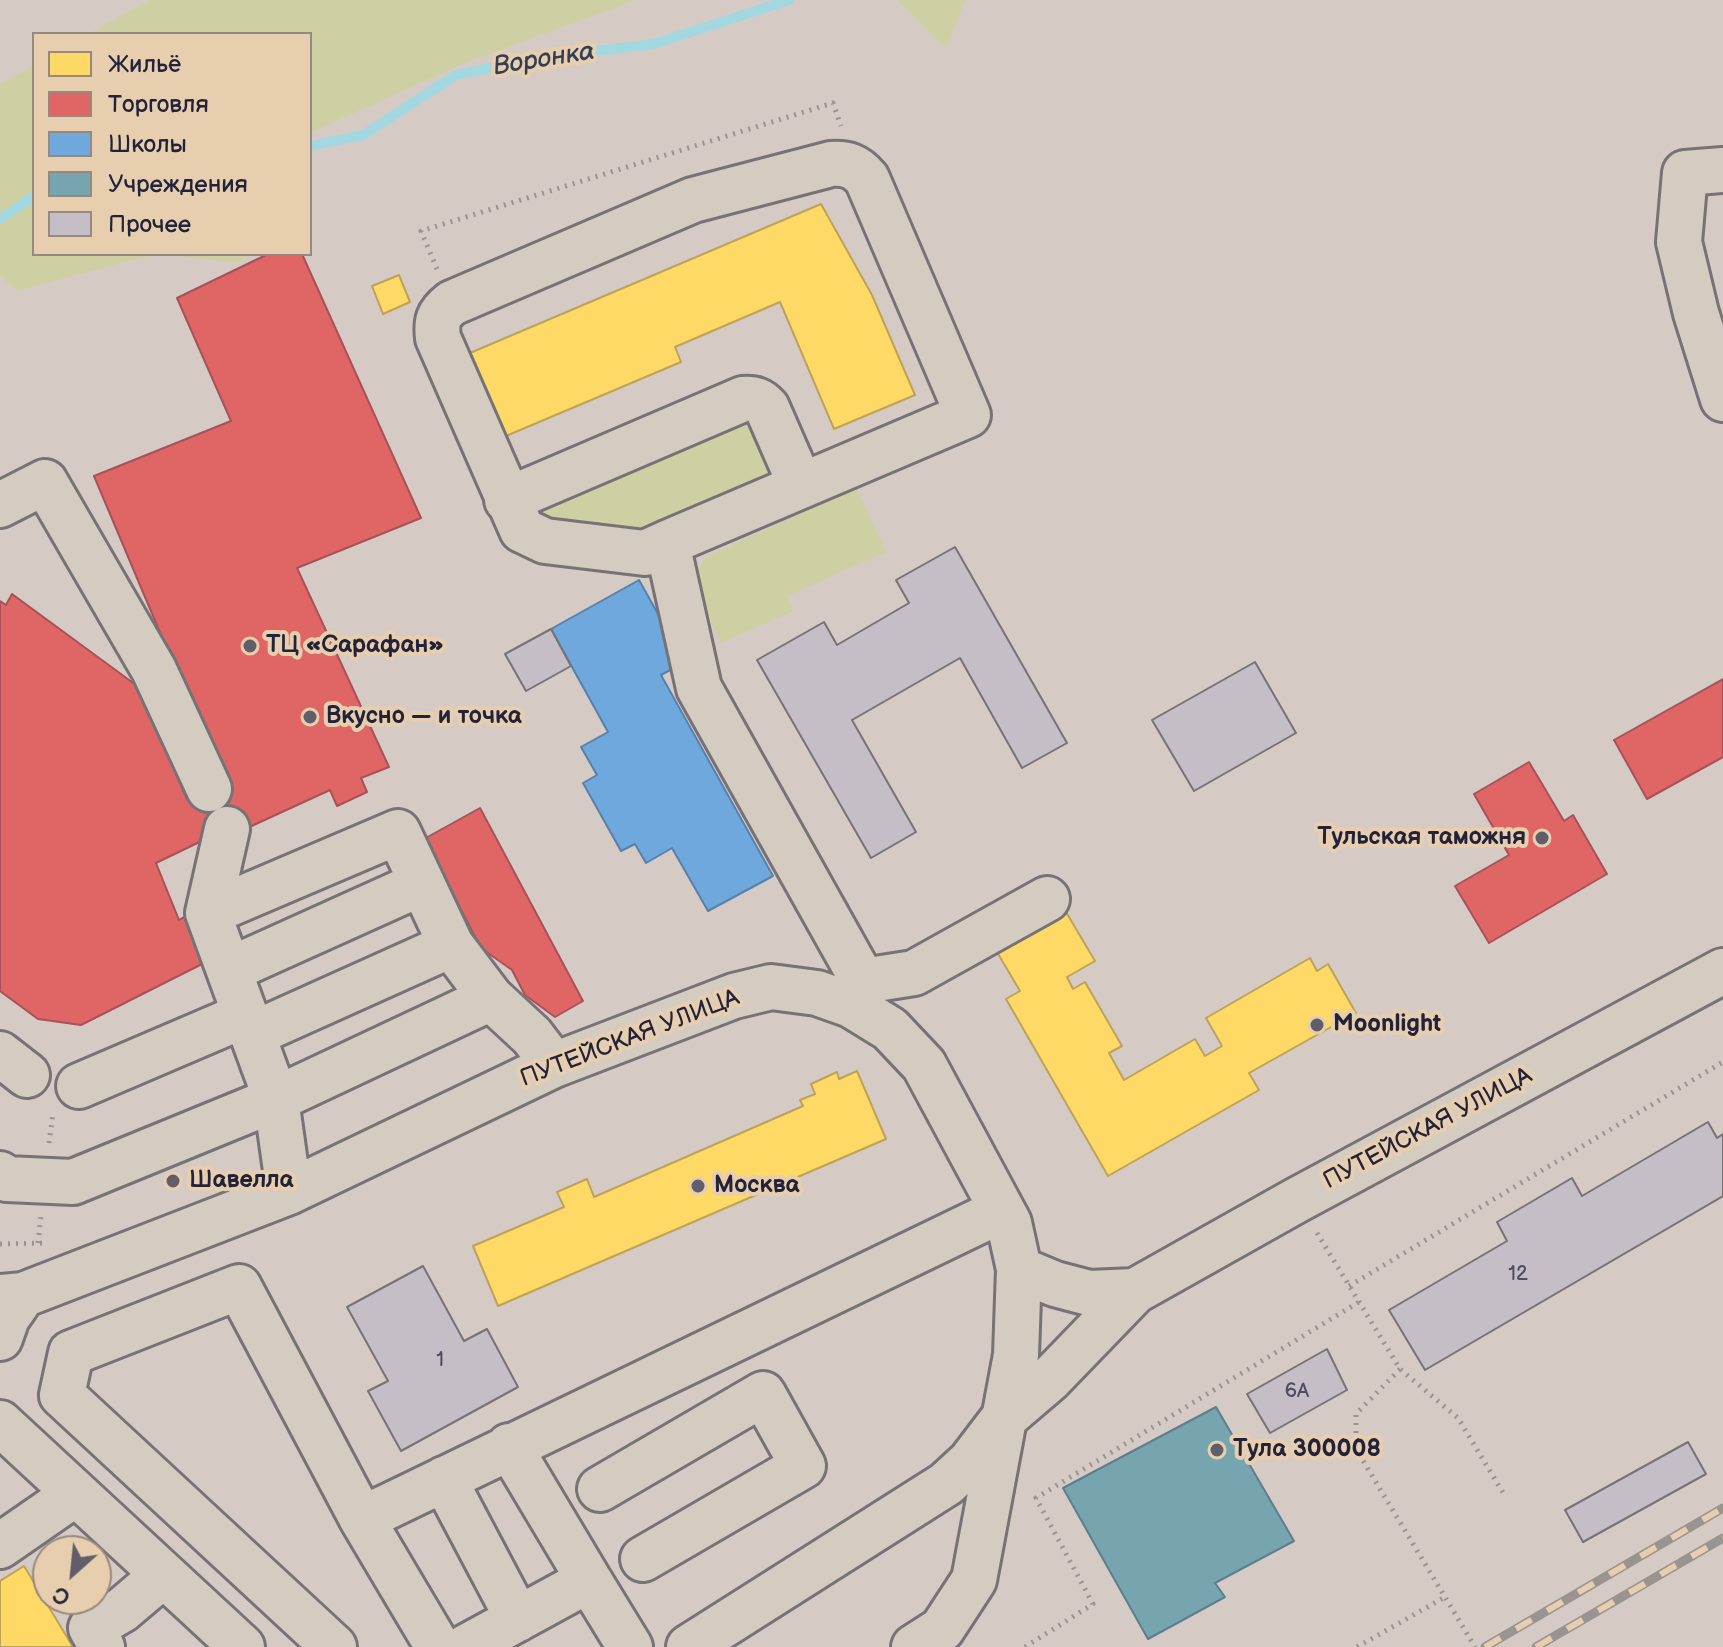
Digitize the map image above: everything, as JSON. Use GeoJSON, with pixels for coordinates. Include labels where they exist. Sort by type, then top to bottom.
{"type":"FeatureCollection","features":[{"type":"Feature","properties":{"kind":"street"},"geometry":{"type":"LineString","coordinates":[[845,163],[858,169],[867,179],[968,415],[645,553],[545,541],[522,530],[438,338],[436,323],[441,312],[452,303],[693,200],[845,163]]}},
{"type":"Feature","properties":{"kind":"street"},"geometry":{"type":"LineString","coordinates":[[1723,170],[1685,173],[1679,242],[1696,313],[1723,399]]}},
{"type":"Feature","properties":{"kind":"street"},"geometry":{"type":"LineString","coordinates":[[507,500],[751,398],[761,401],[767,408],[801,486]]}},
{"type":"Feature","properties":{"kind":"street"},"geometry":{"type":"LineString","coordinates":[[0,505],[45,482],[154,670],[209,789]]}},
{"type":"Feature","properties":{"kind":"street"},"geometry":{"type":"LineString","coordinates":[[667,543],[699,688],[857,993],[914,973],[1047,899]]}},
{"type":"Feature","properties":{"kind":"street"},"geometry":{"type":"LineString","coordinates":[[227,829],[208,913],[276,1099],[289,1192]]}},
{"type":"Feature","properties":{"kind":"street"},"geometry":{"type":"LineString","coordinates":[[208,913],[398,832],[451,945],[491,998],[532,1036],[554,1065]]}},
{"type":"Feature","properties":{"kind":"street"},"geometry":{"type":"LineString","coordinates":[[229,970],[422,883]]}},
{"type":"Feature","properties":{"kind":"street"},"geometry":{"type":"LineString","coordinates":[[79,1086],[451,945]]}},
{"type":"Feature","properties":{"kind":"street","name":"ПУТЕЙСКАЯ УЛИЦА"},"geometry":{"type":"LineString","coordinates":[[1135,1291],[1297,1200],[1723,971]]}},
{"type":"Feature","properties":{"kind":"street","name":"ПУТЕЙСКАЯ УЛИЦА"},"geometry":{"type":"LineString","coordinates":[[12,1296],[289,1192],[554,1065],[734,996],[771,987],[817,993],[857,993],[924,1065],[1009,1223],[1019,1269],[1016,1355],[974,1580],[942,1629],[914,1647]]}},
{"type":"Feature","properties":{"kind":"street"},"geometry":{"type":"LineString","coordinates":[[0,1174],[7,1179],[73,1182],[276,1099],[491,998]]}},
{"type":"Feature","properties":{"kind":"street"},"geometry":{"type":"LineString","coordinates":[[362,1519],[1002,1210]]}},
{"type":"Feature","properties":{"kind":"street"},"geometry":{"type":"LineString","coordinates":[[1019,1269],[1055,1284],[1089,1293],[1135,1291]]}},
{"type":"Feature","properties":{"kind":"street"},"geometry":{"type":"LineString","coordinates":[[334,1647],[62,1395],[71,1353],[239,1287],[362,1519],[438,1647]]}},
{"type":"Feature","properties":{"kind":"street"},"geometry":{"type":"LineString","coordinates":[[689,1647],[946,1484],[970,1462],[1002,1420],[1050,1379],[1135,1291]]}},
{"type":"Feature","properties":{"kind":"street"},"geometry":{"type":"LineString","coordinates":[[0,1338],[12,1296]]}},
{"type":"Feature","properties":{"kind":"street"},"geometry":{"type":"LineString","coordinates":[[684,1362],[716,1420]]}},
{"type":"Feature","properties":{"kind":"street"},"geometry":{"type":"LineString","coordinates":[[600,1489],[763,1394],[803,1466],[643,1559]]}},
{"type":"Feature","properties":{"kind":"street"},"geometry":{"type":"LineString","coordinates":[[0,1423],[242,1647]]}},
{"type":"Feature","properties":{"kind":"street"},"geometry":{"type":"LineString","coordinates":[[509,1446],[630,1647]]}},
{"type":"Feature","properties":{"kind":"street"},"geometry":{"type":"LineString","coordinates":[[444,1479],[518,1619]]}},
{"type":"Feature","properties":{"kind":"street"},"geometry":{"type":"LineString","coordinates":[[0,1546],[75,1494]]}},
{"type":"Feature","properties":{"kind":"street"},"geometry":{"type":"LineString","coordinates":[[102,1647],[91,1628],[122,1610],[162,1576]]}},
{"type":"Feature","properties":{"kind":"street"},"geometry":{"type":"LineString","coordinates":[[466,1647],[589,1580]]}},
{"type":"Feature","properties":{"kind":"path"},"geometry":{"type":"LineString","coordinates":[[452,303],[421,231],[833,103],[847,145],[845,163]]}},
{"type":"Feature","properties":{"kind":"path"},"geometry":{"type":"LineString","coordinates":[[1349,1286],[1723,1062]]}},
{"type":"Feature","properties":{"kind":"path"},"geometry":{"type":"LineString","coordinates":[[1297,1200],[1400,1369],[1458,1418],[1505,1496]]}},
{"type":"Feature","properties":{"kind":"path"},"geometry":{"type":"LineString","coordinates":[[1025,1647],[1093,1604],[1036,1498],[1359,1302]]}},
{"type":"Feature","properties":{"kind":"path"},"geometry":{"type":"LineString","coordinates":[[1400,1369],[1356,1414],[1356,1449],[1475,1647]]}},
{"type":"Feature","properties":{"kind":"path"},"geometry":{"type":"LineString","coordinates":[[1357,1647],[1445,1597]]}},
{"type":"Feature","properties":{"kind":"green space"},"geometry":{"type":"Polygon","coordinates":[[[149,0],[636,0],[462,64],[312,132],[312,32],[93,32],[149,0]]]}},
{"type":"Feature","properties":{"kind":"green space"},"geometry":{"type":"Polygon","coordinates":[[[897,0],[965,0],[946,48],[897,0]]]}},
{"type":"Feature","properties":{"kind":"green space"},"geometry":{"type":"Polygon","coordinates":[[[32,66],[32,256],[148,256],[17,291],[0,276],[0,84],[32,66]]]}},
{"type":"Feature","properties":{"kind":"green space"},"geometry":{"type":"Polygon","coordinates":[[[178,256],[250,256],[236,263],[178,256]]]}},
{"type":"Feature","properties":{"kind":"green space"},"geometry":{"type":"Polygon","coordinates":[[[736,417],[755,428],[772,467],[765,485],[644,536],[547,526],[537,501],[736,417]]]}},
{"type":"Feature","properties":{"kind":"green space"},"geometry":{"type":"Polygon","coordinates":[[[856,488],[886,552],[787,596],[793,611],[721,643],[699,598],[697,575],[701,564],[710,555],[856,488]]]}},
{"type":"Feature","properties":{"kind":"building: Жильё"},"geometry":{"type":"Polygon","coordinates":[[[821,204],[872,295],[915,395],[834,429],[780,302],[675,347],[681,362],[506,436],[470,353],[821,204]]]}},
{"type":"Feature","properties":{"kind":"building: Жильё"},"geometry":{"type":"Polygon","coordinates":[[[399,275],[410,302],[383,314],[372,286],[399,275]]]}},
{"type":"Feature","properties":{"kind":"building: Жильё"},"geometry":{"type":"Polygon","coordinates":[[[1066,912],[1095,961],[1067,977],[1073,989],[1085,982],[1122,1046],[1109,1053],[1124,1080],[1195,1039],[1205,1056],[1222,1046],[1206,1018],[1310,958],[1317,971],[1328,964],[1356,1013],[1249,1073],[1259,1090],[1108,1176],[1006,999],[1020,991],[997,952],[1066,912]]]}},
{"type":"Feature","properties":{"kind":"building: Жильё","name":"Москва"},"geometry":{"type":"Polygon","coordinates":[[[857,1071],[886,1139],[498,1306],[473,1246],[564,1207],[557,1192],[587,1179],[594,1197],[803,1106],[800,1100],[815,1094],[811,1084],[837,1072],[839,1079],[857,1071]]]}},
{"type":"Feature","properties":{"kind":"building: Жильё"},"geometry":{"type":"Polygon","coordinates":[[[24,1566],[32,1579],[32,1615],[54,1615],[73,1647],[0,1647],[0,1581],[24,1566]]]}},
{"type":"Feature","properties":{"kind":"building: Торговля","name":"ТЦ «Сарафан»"},"geometry":{"type":"Polygon","coordinates":[[[264,256],[303,256],[421,518],[297,568],[389,767],[361,778],[367,792],[337,806],[330,790],[245,829],[243,821],[156,863],[179,920],[184,917],[206,962],[81,1025],[38,1019],[0,991],[0,601],[6,605],[12,594],[140,688],[187,799],[223,782],[94,476],[231,421],[177,298],[264,256]]]}},
{"type":"Feature","properties":{"kind":"building: Торговля"},"geometry":{"type":"Polygon","coordinates":[[[1723,679],[1723,757],[1647,799],[1614,740],[1723,679]]]}},
{"type":"Feature","properties":{"kind":"building: Торговля","name":"Тульская таможня"},"geometry":{"type":"Polygon","coordinates":[[[1529,762],[1564,821],[1573,815],[1607,874],[1489,943],[1455,886],[1509,855],[1474,794],[1529,762]]]}},
{"type":"Feature","properties":{"kind":"building: Торговля"},"geometry":{"type":"Polygon","coordinates":[[[480,808],[583,1001],[555,1017],[525,995],[512,970],[481,948],[424,839],[480,808]]]}},
{"type":"Feature","properties":{"kind":"building: Школы"},"geometry":{"type":"Polygon","coordinates":[[[639,580],[685,662],[661,675],[773,876],[708,911],[672,848],[646,863],[635,844],[621,851],[583,783],[597,775],[581,747],[608,732],[551,629],[639,580]]]}},
{"type":"Feature","properties":{"kind":"building: Учреждения"},"geometry":{"type":"Polygon","coordinates":[[[1216,1407],[1294,1541],[1215,1583],[1225,1597],[1148,1639],[1063,1488],[1216,1407]]]}},
{"type":"Feature","properties":{"kind":"building: Прочее"},"geometry":{"type":"Polygon","coordinates":[[[955,547],[1067,743],[1022,768],[960,658],[852,720],[916,832],[871,858],[757,660],[824,622],[837,645],[909,603],[896,580],[955,547]]]}},
{"type":"Feature","properties":{"kind":"building: Прочее"},"geometry":{"type":"Polygon","coordinates":[[[551,629],[571,666],[526,691],[505,654],[551,629]]]}},
{"type":"Feature","properties":{"kind":"building: Прочее"},"geometry":{"type":"Polygon","coordinates":[[[1255,662],[1296,733],[1194,791],[1152,720],[1255,662]]]}},
{"type":"Feature","properties":{"kind":"building: Прочее"},"geometry":{"type":"Polygon","coordinates":[[[1708,1122],[1717,1138],[1723,1134],[1723,1196],[1425,1370],[1389,1310],[1507,1241],[1497,1222],[1572,1178],[1582,1196],[1708,1122]]]}},
{"type":"Feature","properties":{"kind":"building: Прочее"},"geometry":{"type":"Polygon","coordinates":[[[423,1266],[464,1341],[487,1329],[518,1387],[401,1451],[368,1391],[388,1381],[347,1307],[423,1266]]]}},
{"type":"Feature","properties":{"kind":"building: Прочее"},"geometry":{"type":"Polygon","coordinates":[[[1327,1349],[1347,1390],[1270,1433],[1247,1394],[1327,1349]]]}},
{"type":"Feature","properties":{"kind":"building: Прочее"},"geometry":{"type":"Polygon","coordinates":[[[1688,1442],[1706,1474],[1583,1542],[1565,1510],[1688,1442]]]}},
{"type":"Feature","properties":{"kind":"waterway","name":"Воронка"},"geometry":{"type":"LineString","coordinates":[[312,146],[363,135],[456,75],[545,57],[654,44],[789,0]]}},
{"type":"Feature","properties":{"kind":"waterway","name":"Воронка"},"geometry":{"type":"LineString","coordinates":[[0,219],[32,197]]}},
{"type":"Feature","properties":{"kind":"railway"},"geometry":{"type":"LineString","coordinates":[[1485,1647],[1723,1508]]}},
{"type":"Feature","properties":{"kind":"railway"},"geometry":{"type":"LineString","coordinates":[[1536,1647],[1723,1538]]}},
{"type":"Feature","properties":{"kind":"place","name":"ТЦ «Сарафан»"},"geometry":{"type":"Point","coordinates":[250,646]}},
{"type":"Feature","properties":{"kind":"place","name":"Вкусно — и точка"},"geometry":{"type":"Point","coordinates":[310,717]}},
{"type":"Feature","properties":{"kind":"place","name":"Тульская таможня"},"geometry":{"type":"Point","coordinates":[1542,838]}},
{"type":"Feature","properties":{"kind":"place","name":"Moonlight"},"geometry":{"type":"Point","coordinates":[1317,1025]}},
{"type":"Feature","properties":{"kind":"place","name":"Шавелла"},"geometry":{"type":"Point","coordinates":[173,1181]}},
{"type":"Feature","properties":{"kind":"place","name":"Москва"},"geometry":{"type":"Point","coordinates":[698,1186]}},
{"type":"Feature","properties":{"kind":"place","name":"Тула 300008"},"geometry":{"type":"Point","coordinates":[1217,1450]}}]}
